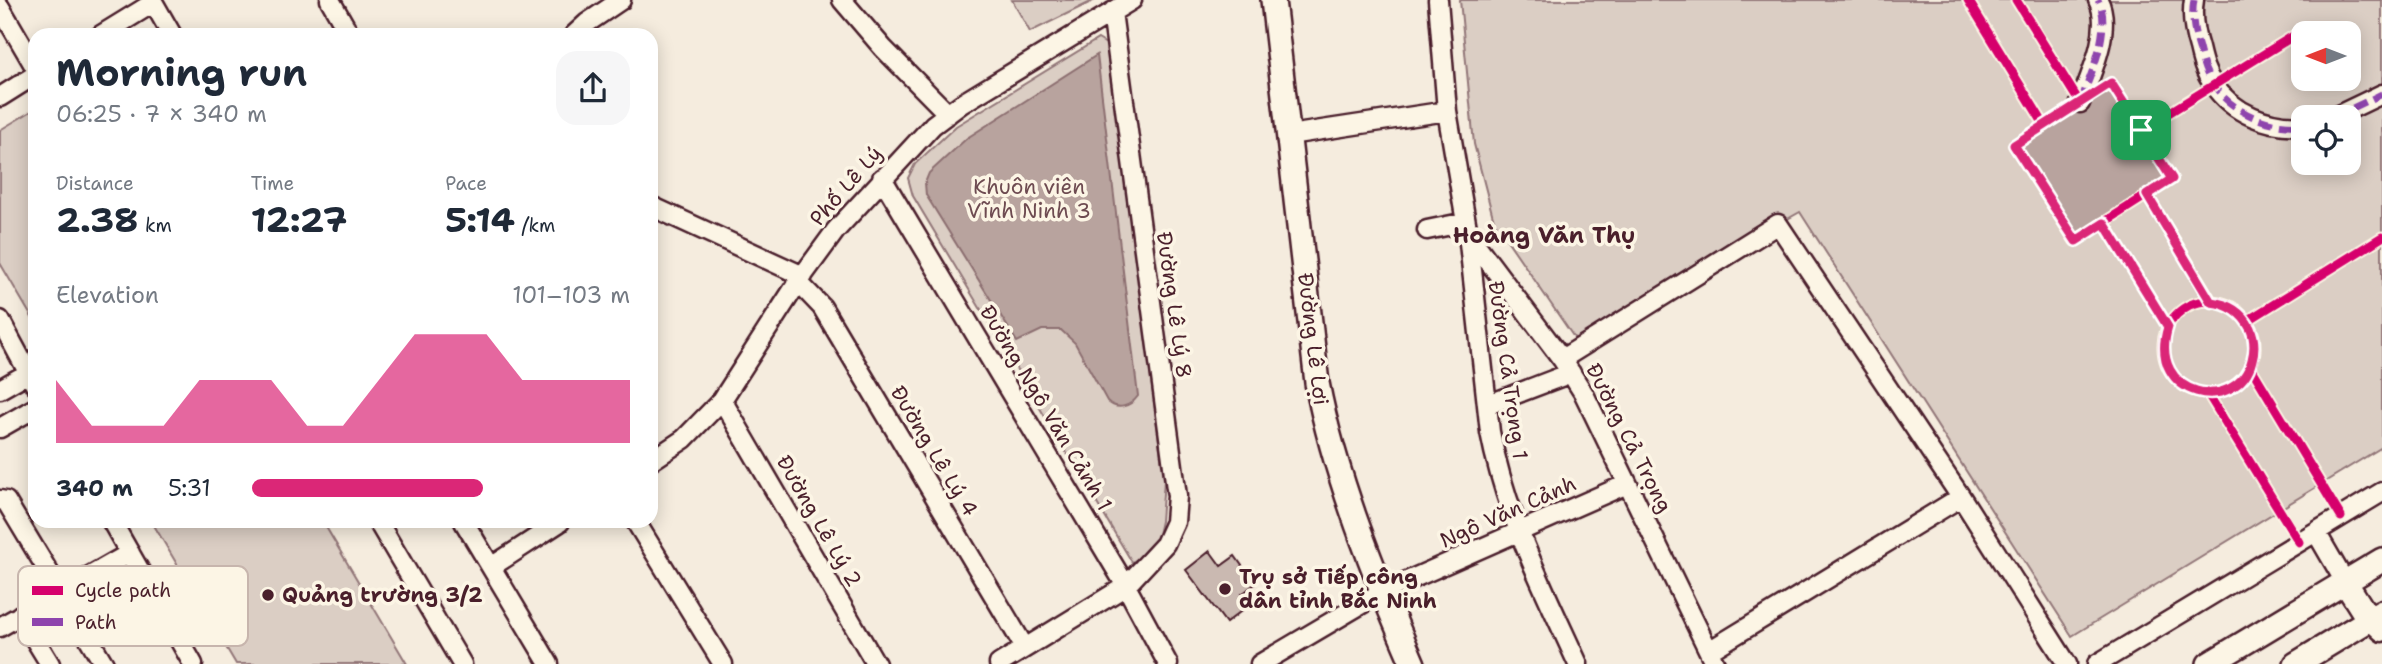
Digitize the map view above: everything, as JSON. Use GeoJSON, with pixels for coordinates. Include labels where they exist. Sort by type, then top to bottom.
{"type":"FeatureCollection","features":[{"type":"Feature","properties":{"kind":"main road","name":"Đường Lê Lợi"},"geometry":{"type":"LineString","coordinates":[[1273,0],[1317,383],[1324,417],[1382,592],[1413,664]]}},
{"type":"Feature","properties":{"kind":"main road"},"geometry":{"type":"LineString","coordinates":[[2209,664],[2382,560]]}},
{"type":"Feature","properties":{"kind":"main road"},"geometry":{"type":"LineString","coordinates":[[2296,664],[2377,621],[2345,582]]}},
{"type":"Feature","properties":{"kind":"street"},"geometry":{"type":"LineString","coordinates":[[330,0],[346,28]]}},
{"type":"Feature","properties":{"kind":"street"},"geometry":{"type":"LineString","coordinates":[[582,28],[621,0]]}},
{"type":"Feature","properties":{"kind":"street"},"geometry":{"type":"LineString","coordinates":[[842,0],[883,48],[948,114]]}},
{"type":"Feature","properties":{"kind":"street","name":"Phố Lê Lý"},"geometry":{"type":"LineString","coordinates":[[658,456],[684,439],[722,400],[800,279],[836,230],[926,132],[948,114],[1132,0]]}},
{"type":"Feature","properties":{"kind":"street","name":"Đường Cả Trọng"},"geometry":{"type":"LineString","coordinates":[[1438,0],[1447,111],[1467,228],[1567,366],[1584,394],[1712,657]]}},
{"type":"Feature","properties":{"kind":"street"},"geometry":{"type":"LineString","coordinates":[[2080,103],[2102,37],[2101,5],[2098,0]]}},
{"type":"Feature","properties":{"kind":"street"},"geometry":{"type":"LineString","coordinates":[[2194,0],[2193,29],[2206,72],[2213,85],[2230,103],[2256,118],[2272,124],[2291,125]]}},
{"type":"Feature","properties":{"kind":"street"},"geometry":{"type":"LineString","coordinates":[[112,28],[152,1],[168,28]]}},
{"type":"Feature","properties":{"kind":"street"},"geometry":{"type":"LineString","coordinates":[[0,7],[28,55]]}},
{"type":"Feature","properties":{"kind":"street","name":"Đường Lê Lý 8"},"geometry":{"type":"LineString","coordinates":[[999,664],[1126,586],[1165,544],[1175,522],[1177,496],[1112,12]]}},
{"type":"Feature","properties":{"kind":"street"},"geometry":{"type":"LineString","coordinates":[[0,97],[28,79]]}},
{"type":"Feature","properties":{"kind":"street"},"geometry":{"type":"LineString","coordinates":[[2359,105],[2382,94]]}},
{"type":"Feature","properties":{"kind":"street"},"geometry":{"type":"LineString","coordinates":[[1289,135],[1447,111]]}},
{"type":"Feature","properties":{"kind":"street","name":"Đường Ngô Văn Cảnh 1"},"geometry":{"type":"LineString","coordinates":[[882,178],[1126,586],[1168,664]]}},
{"type":"Feature","properties":{"kind":"street"},"geometry":{"type":"LineString","coordinates":[[658,209],[800,279]]}},
{"type":"Feature","properties":{"kind":"street"},"geometry":{"type":"LineString","coordinates":[[1487,405],[1567,366],[1778,224],[1961,497],[2067,664]]}},
{"type":"Feature","properties":{"kind":"street"},"geometry":{"type":"LineString","coordinates":[[1427,230],[1467,228]]}},
{"type":"Feature","properties":{"kind":"street","name":"Đường Cả Trọng 1"},"geometry":{"type":"LineString","coordinates":[[1467,228],[1495,459],[1518,533],[1578,664]]}},
{"type":"Feature","properties":{"kind":"street","name":"Đường Lê Lý 4"},"geometry":{"type":"LineString","coordinates":[[800,279],[822,307],[1025,648]]}},
{"type":"Feature","properties":{"kind":"street"},"geometry":{"type":"LineString","coordinates":[[0,320],[28,367]]}},
{"type":"Feature","properties":{"kind":"street"},"geometry":{"type":"LineString","coordinates":[[0,389],[28,377]]}},
{"type":"Feature","properties":{"kind":"street","name":"Đường Lê Lý 2"},"geometry":{"type":"LineString","coordinates":[[722,400],[876,664]]}},
{"type":"Feature","properties":{"kind":"street"},"geometry":{"type":"LineString","coordinates":[[0,428],[28,412]]}},
{"type":"Feature","properties":{"kind":"street","name":"Ngô Văn Cảnh"},"geometry":{"type":"LineString","coordinates":[[1260,664],[1382,592],[1628,484]]}},
{"type":"Feature","properties":{"kind":"street"},"geometry":{"type":"LineString","coordinates":[[2096,664],[2382,492]]}},
{"type":"Feature","properties":{"kind":"street"},"geometry":{"type":"LineString","coordinates":[[1712,657],[1961,497]]}},
{"type":"Feature","properties":{"kind":"street"},"geometry":{"type":"LineString","coordinates":[[0,500],[6,501],[46,566]]}},
{"type":"Feature","properties":{"kind":"street"},"geometry":{"type":"LineString","coordinates":[[116,528],[137,566]]}},
{"type":"Feature","properties":{"kind":"street"},"geometry":{"type":"LineString","coordinates":[[382,528],[462,664]]}},
{"type":"Feature","properties":{"kind":"street"},"geometry":{"type":"LineString","coordinates":[[468,528],[549,664]]}},
{"type":"Feature","properties":{"kind":"street"},"geometry":{"type":"LineString","coordinates":[[491,567],[551,528]]}},
{"type":"Feature","properties":{"kind":"street"},"geometry":{"type":"LineString","coordinates":[[640,528],[723,664]]}},
{"type":"Feature","properties":{"kind":"street"},"geometry":{"type":"LineString","coordinates":[[2316,532],[2345,582]]}},
{"type":"Feature","properties":{"kind":"street"},"geometry":{"type":"LineString","coordinates":[[107,566],[130,553]]}},
{"type":"Feature","properties":{"kind":"street"},"geometry":{"type":"LineString","coordinates":[[1,623],[18,616]]}},
{"type":"Feature","properties":{"kind":"street"},"geometry":{"type":"LineString","coordinates":[[39,646],[50,664]]}},
{"type":"Feature","properties":{"kind":"street"},"geometry":{"type":"LineString","coordinates":[[94,646],[104,664]]}},
{"type":"Feature","properties":{"kind":"street"},"geometry":{"type":"LineString","coordinates":[[183,646],[193,664]]}},
{"type":"Feature","properties":{"kind":"green space"},"geometry":{"type":"Polygon","coordinates":[[[1012,0],[1095,0],[1030,32],[1012,0]]]}},
{"type":"Feature","properties":{"kind":"green space"},"geometry":{"type":"Polygon","coordinates":[[[1460,0],[2382,0],[2382,447],[2072,636],[1800,212],[1575,339],[1494,221],[1474,144],[1460,0]]]}},
{"type":"Feature","properties":{"kind":"green space","name":"Khuôn viên Vĩnh Ninh 3"},"geometry":{"type":"Polygon","coordinates":[[[1098,39],[1108,45],[1164,480],[1161,521],[1155,548],[1132,562],[913,196],[908,178],[915,164],[956,126],[1098,39]]]}},
{"type":"Feature","properties":{"kind":"green space"},"geometry":{"type":"Polygon","coordinates":[[[28,113],[28,311],[0,263],[0,130],[28,113]]]}},
{"type":"Feature","properties":{"kind":"green space"},"geometry":{"type":"Polygon","coordinates":[[[156,528],[327,528],[407,664],[236,664],[225,646],[248,646],[248,566],[178,566],[156,528]]]}},
{"type":"Feature","properties":{"kind":"shaded area"},"geometry":{"type":"Polygon","coordinates":[[[1097,55],[1138,396],[1131,403],[1119,407],[1107,401],[1075,343],[1061,330],[1042,330],[1017,342],[926,195],[925,183],[929,173],[967,138],[1097,55]]]}},
{"type":"Feature","properties":{"kind":"shaded area"},"geometry":{"type":"Polygon","coordinates":[[[2111,83],[2172,179],[2075,241],[2014,145],[2111,83]]]}},
{"type":"Feature","properties":{"kind":"building","name":"Trụ sở Tiếp công dân tỉnh Bắc Ninh"},"geometry":{"type":"Polygon","coordinates":[[[1210,551],[1221,566],[1235,556],[1255,584],[1242,594],[1250,604],[1226,623],[1186,570],[1210,551]]]}},
{"type":"Feature","properties":{"kind":"marked path"},"geometry":{"type":"LineString","coordinates":[[2080,103],[2102,38],[2102,11],[2098,0]]}},
{"type":"Feature","properties":{"kind":"marked path"},"geometry":{"type":"LineString","coordinates":[[2194,0],[2196,36],[2210,80],[2221,94],[2241,111],[2265,121],[2291,125]]}},
{"type":"Feature","properties":{"kind":"marked path"},"geometry":{"type":"LineString","coordinates":[[2359,105],[2382,94]]}},
{"type":"Feature","properties":{"kind":"cycle path"},"geometry":{"type":"LineString","coordinates":[[1968,0],[2045,126]]}},
{"type":"Feature","properties":{"kind":"cycle path"},"geometry":{"type":"LineString","coordinates":[[2016,0],[2080,103]]}},
{"type":"Feature","properties":{"kind":"cycle path"},"geometry":{"type":"LineString","coordinates":[[2141,130],[2291,37]]}},
{"type":"Feature","properties":{"kind":"cycle path"},"geometry":{"type":"LineString","coordinates":[[2111,83],[2172,179],[2075,241],[2014,145],[2111,83]]}},
{"type":"Feature","properties":{"kind":"cycle path"},"geometry":{"type":"LineString","coordinates":[[2147,195],[2212,302]]}},
{"type":"Feature","properties":{"kind":"cycle path"},"geometry":{"type":"LineString","coordinates":[[2104,223],[2168,327]]}},
{"type":"Feature","properties":{"kind":"cycle path"},"geometry":{"type":"LineString","coordinates":[[2247,321],[2382,237]]}},
{"type":"Feature","properties":{"kind":"cycle path"},"geometry":{"type":"LineString","coordinates":[[2209,301],[2226,305],[2241,315],[2251,330],[2255,347],[2251,364],[2241,379],[2226,389],[2209,393],[2192,389],[2177,379],[2167,364],[2163,347],[2167,330],[2177,315],[2192,305],[2209,301]]}},
{"type":"Feature","properties":{"kind":"cycle path"},"geometry":{"type":"LineString","coordinates":[[2250,366],[2341,517]]}},
{"type":"Feature","properties":{"kind":"cycle path"},"geometry":{"type":"LineString","coordinates":[[2208,394],[2299,542]]}},
{"type":"Feature","properties":{"kind":"place","name":"Trụ sở Tiếp công dân tỉnh Bắc Ninh"},"geometry":{"type":"Point","coordinates":[1225,589]}},
{"type":"Feature","properties":{"kind":"place","name":"Quảng trường 3/2"},"geometry":{"type":"Point","coordinates":[268,595]}},
{"type":"Feature","properties":{"kind":"district","name":"Hoàng Văn Thụ"},"geometry":{"type":"Point","coordinates":[1544,235]}},
{"type":"Feature","properties":{"kind":"route"},"geometry":{"type":"LineString","coordinates":[[2111,83],[2141,130],[2172,179],[2147,195],[2211,302],[2236,310],[2247,321],[2253,335],[2255,349],[2245,376],[2234,386],[2221,392],[2206,394],[2192,391],[2170,373],[2164,358],[2163,342],[2168,327],[2104,223],[2076,241],[2014,145],[2111,83]]}}]}
